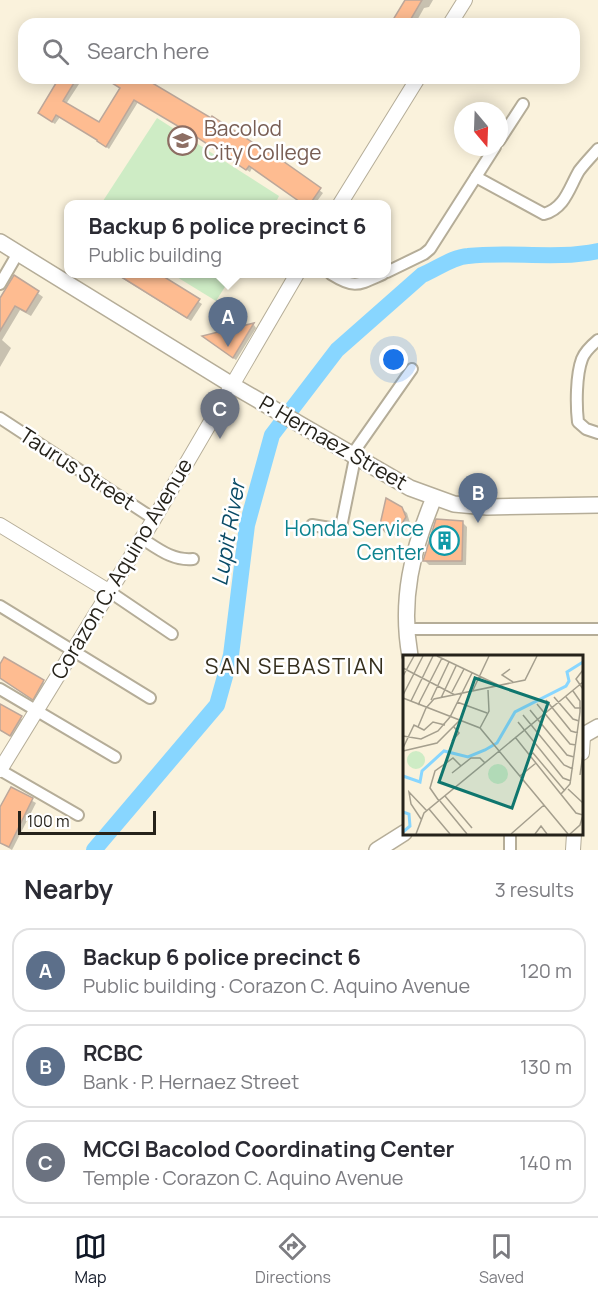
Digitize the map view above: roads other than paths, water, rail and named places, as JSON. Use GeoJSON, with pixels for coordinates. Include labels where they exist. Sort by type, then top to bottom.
{"type":"FeatureCollection","features":[{"type":"Feature","properties":{"kind":"main road","name":"P. Hernaez Street"},"geometry":{"type":"LineString","coordinates":[[0,242],[232,385],[410,488],[454,504],[487,507],[598,504]]}},
{"type":"Feature","properties":{"kind":"main road"},"geometry":{"type":"LineString","coordinates":[[410,655],[407,591],[412,558],[422,525],[434,498]]}},
{"type":"Feature","properties":{"kind":"main road"},"geometry":{"type":"LineString","coordinates":[[583,735],[598,727]]}},
{"type":"Feature","properties":{"kind":"main road"},"geometry":{"type":"LineString","coordinates":[[385,848],[403,834]]}},
{"type":"Feature","properties":{"kind":"street"},"geometry":{"type":"LineString","coordinates":[[454,18],[465,0]]}},
{"type":"Feature","properties":{"kind":"street"},"geometry":{"type":"LineString","coordinates":[[342,200],[414,84]]}},
{"type":"Feature","properties":{"kind":"street"},"geometry":{"type":"LineString","coordinates":[[508,127],[523,104]]}},
{"type":"Feature","properties":{"kind":"street"},"geometry":{"type":"LineString","coordinates":[[476,177],[544,214],[554,211],[566,198],[580,171],[598,149]]}},
{"type":"Feature","properties":{"kind":"street"},"geometry":{"type":"LineString","coordinates":[[391,270],[430,249],[489,156]]}},
{"type":"Feature","properties":{"kind":"street"},"geometry":{"type":"LineString","coordinates":[[0,284],[18,253]]}},
{"type":"Feature","properties":{"kind":"street","name":"Corazon C. Aquino Avenue"},"geometry":{"type":"LineString","coordinates":[[0,770],[38,712],[154,519],[294,278]]}},
{"type":"Feature","properties":{"kind":"street"},"geometry":{"type":"LineString","coordinates":[[339,278],[348,284],[356,285],[373,278]]}},
{"type":"Feature","properties":{"kind":"street"},"geometry":{"type":"LineString","coordinates":[[598,340],[582,358],[576,409],[578,422],[586,429],[598,434]]}},
{"type":"Feature","properties":{"kind":"street"},"geometry":{"type":"LineString","coordinates":[[312,525],[336,529],[341,527],[353,457],[412,369]]}},
{"type":"Feature","properties":{"kind":"street","name":"Taurus Street"},"geometry":{"type":"LineString","coordinates":[[2,424],[154,519]]}},
{"type":"Feature","properties":{"kind":"street"},"geometry":{"type":"LineString","coordinates":[[0,525],[110,592],[172,634]]}},
{"type":"Feature","properties":{"kind":"street"},"geometry":{"type":"LineString","coordinates":[[141,538],[171,557],[193,560]]}},
{"type":"Feature","properties":{"kind":"street"},"geometry":{"type":"LineString","coordinates":[[0,606],[150,698]]}},
{"type":"Feature","properties":{"kind":"street"},"geometry":{"type":"LineString","coordinates":[[407,629],[598,629]]}},
{"type":"Feature","properties":{"kind":"street"},"geometry":{"type":"LineString","coordinates":[[0,689],[115,758]]}},
{"type":"Feature","properties":{"kind":"street"},"geometry":{"type":"LineString","coordinates":[[0,770],[78,815]]}},
{"type":"Feature","properties":{"kind":"street"},"geometry":{"type":"LineString","coordinates":[[573,850],[574,835]]}},
{"type":"Feature","properties":{"kind":"waterway","name":"Lupit River"},"geometry":{"type":"LineString","coordinates":[[94,850],[217,705],[231,655],[247,525],[272,435],[337,350],[422,275],[456,259],[484,255],[566,255],[598,251]]}},
{"type":"Feature","properties":{"kind":"place","name":"Bacolod City College"},"geometry":{"type":"Point","coordinates":[183,141]}},
{"type":"Feature","properties":{"kind":"place","name":"Backup 6 police precinct 6"},"geometry":{"type":"Point","coordinates":[228,347]}},
{"type":"Feature","properties":{"kind":"place","name":"MCGI Bacolod Coordinating Center"},"geometry":{"type":"Point","coordinates":[220,439]}},
{"type":"Feature","properties":{"kind":"place","name":"RCBC"},"geometry":{"type":"Point","coordinates":[478,523]}},
{"type":"Feature","properties":{"kind":"place","name":"Honda Service Center"},"geometry":{"type":"Point","coordinates":[445,541]}},
{"type":"Feature","properties":{"kind":"district","name":"SAN SEBASTIAN"},"geometry":{"type":"Point","coordinates":[295,666]}}]}
